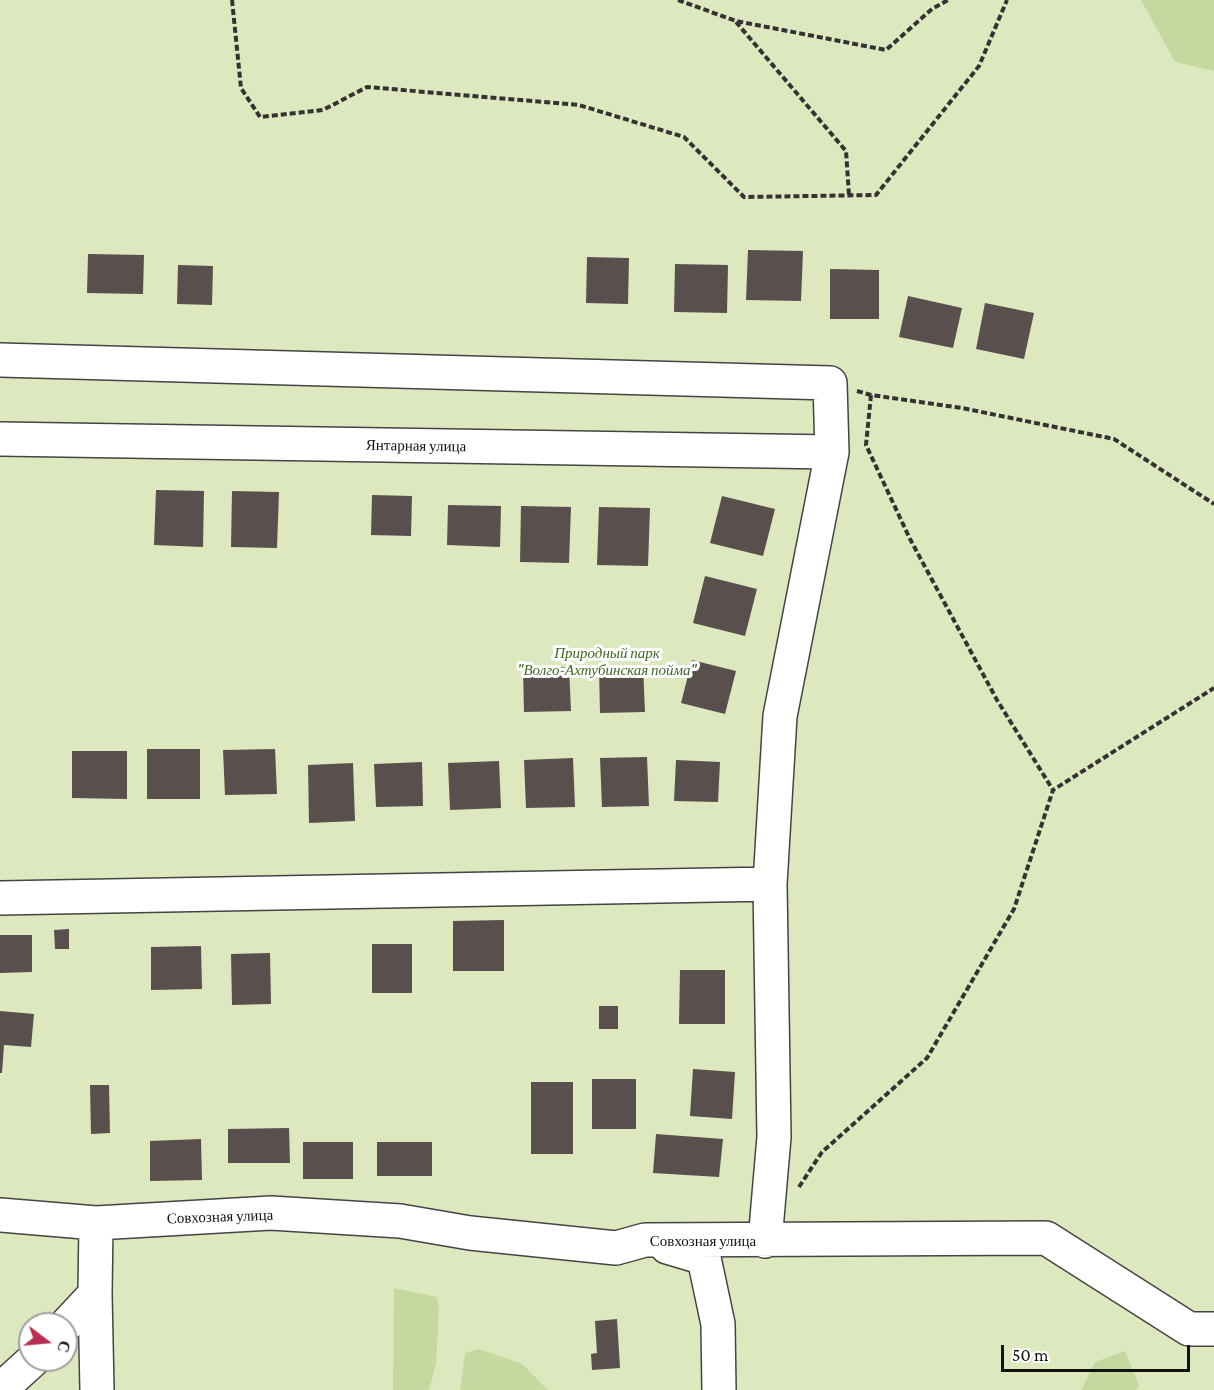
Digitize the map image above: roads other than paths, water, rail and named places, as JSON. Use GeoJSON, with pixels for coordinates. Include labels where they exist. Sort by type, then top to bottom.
{"type":"FeatureCollection","features":[{"type":"Feature","properties":{"kind":"street"},"geometry":{"type":"LineString","coordinates":[[0,360],[830,383],[832,452],[780,716],[770,884],[774,1137],[765,1241]]}},
{"type":"Feature","properties":{"kind":"street","name":"Янтарная улица"},"geometry":{"type":"LineString","coordinates":[[0,440],[832,452]]}},
{"type":"Feature","properties":{"kind":"street"},"geometry":{"type":"LineString","coordinates":[[0,898],[770,884]]}},
{"type":"Feature","properties":{"kind":"street","name":"Совхозная улица"},"geometry":{"type":"LineString","coordinates":[[0,1215],[96,1222],[271,1213],[400,1221],[470,1233],[615,1248],[645,1240],[1046,1238],[1189,1329],[1214,1329]]}},
{"type":"Feature","properties":{"kind":"street"},"geometry":{"type":"LineString","coordinates":[[96,1222],[97,1390]]}},
{"type":"Feature","properties":{"kind":"street"},"geometry":{"type":"LineString","coordinates":[[645,1240],[704,1258],[718,1324],[719,1390]]}},
{"type":"Feature","properties":{"kind":"street"},"geometry":{"type":"LineString","coordinates":[[78,1312],[95,1294]]}},
{"type":"Feature","properties":{"kind":"street"},"geometry":{"type":"LineString","coordinates":[[0,1390],[20,1372]]}},
{"type":"Feature","properties":{"kind":"park label","name":"Природный парк \"Волго-Ахтубинская пойма\""},"geometry":{"type":"Point","coordinates":[607,662]}}]}
